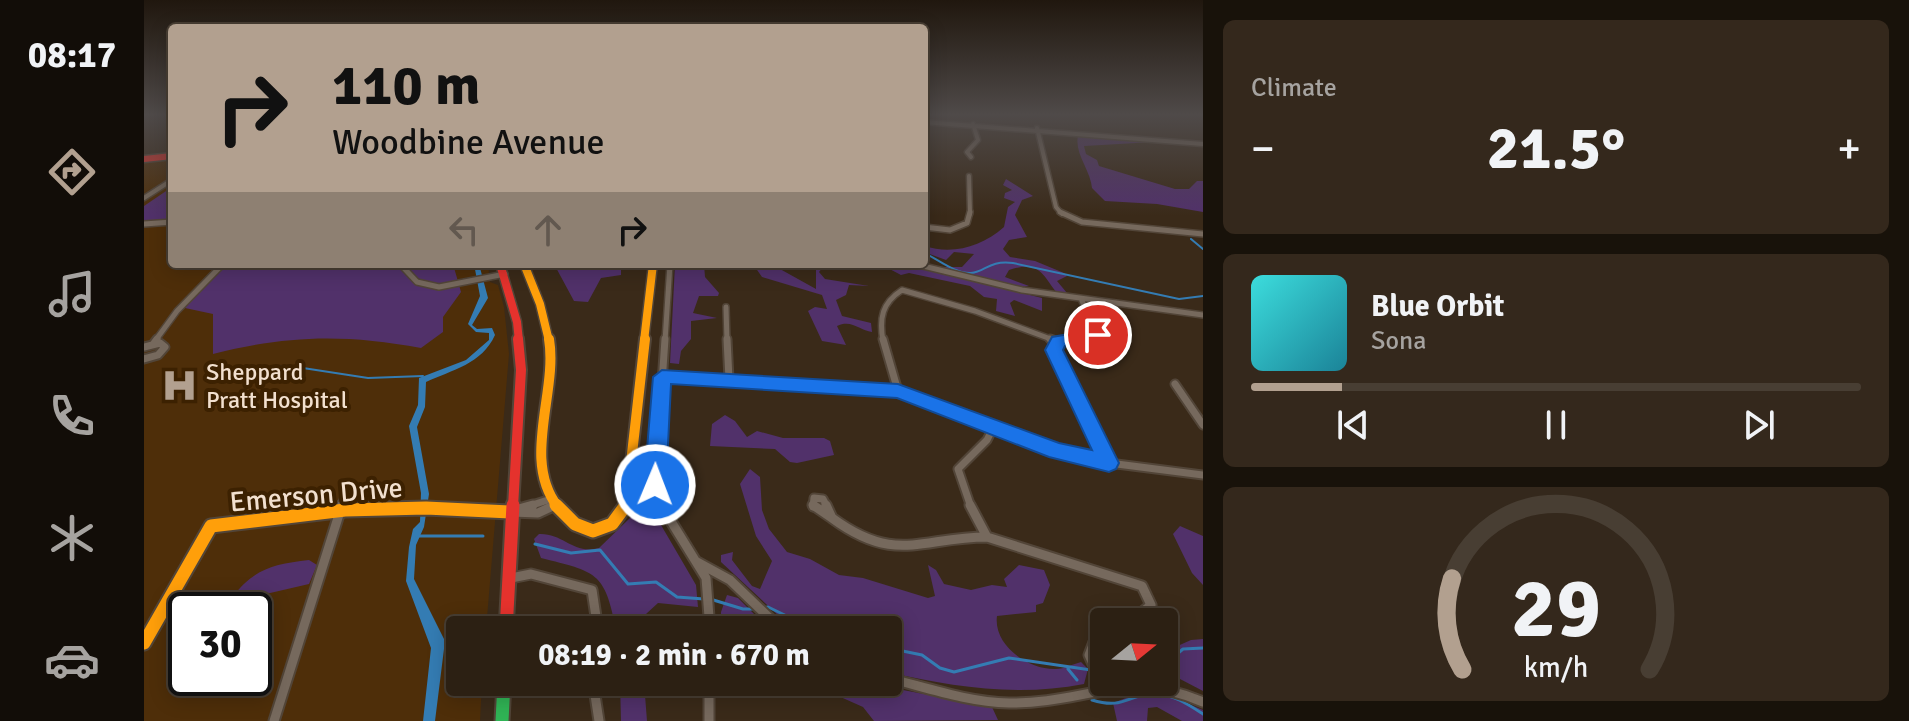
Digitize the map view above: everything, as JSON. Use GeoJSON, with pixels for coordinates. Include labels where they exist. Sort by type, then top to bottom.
{"type":"FeatureCollection","features":[{"type":"Feature","properties":{"kind":"street"},"geometry":{"type":"LineString","coordinates":[[970,149],[967,152],[971,157]]}},
{"type":"Feature","properties":{"kind":"street"},"geometry":{"type":"LineString","coordinates":[[1042,149],[1056,207],[1064,216],[1082,222],[1203,234]]}},
{"type":"Feature","properties":{"kind":"street"},"geometry":{"type":"LineString","coordinates":[[144,157],[168,154]]}},
{"type":"Feature","properties":{"kind":"street"},"geometry":{"type":"LineString","coordinates":[[928,227],[950,230],[967,223],[971,213],[967,189],[969,176]]}},
{"type":"Feature","properties":{"kind":"street"},"geometry":{"type":"LineString","coordinates":[[144,198],[168,184]]}},
{"type":"Feature","properties":{"kind":"street"},"geometry":{"type":"LineString","coordinates":[[144,224],[168,222]]}},
{"type":"Feature","properties":{"kind":"street"},"geometry":{"type":"LineString","coordinates":[[154,343],[177,311],[219,268]]}},
{"type":"Feature","properties":{"kind":"street"},"geometry":{"type":"LineString","coordinates":[[404,268],[417,282],[428,285],[466,284],[505,274]]}},
{"type":"Feature","properties":{"kind":"street"},"geometry":{"type":"LineString","coordinates":[[502,268],[515,308],[520,354],[507,616]]}},
{"type":"Feature","properties":{"kind":"street"},"geometry":{"type":"LineString","coordinates":[[525,268],[550,349],[542,463],[553,502],[574,525],[596,531],[616,523],[626,508],[653,268]]}},
{"type":"Feature","properties":{"kind":"street"},"geometry":{"type":"LineString","coordinates":[[670,268],[654,470],[657,495],[672,528],[706,578],[710,616]]}},
{"type":"Feature","properties":{"kind":"street"},"geometry":{"type":"LineString","coordinates":[[928,268],[995,286],[1082,301],[1203,315]]}},
{"type":"Feature","properties":{"kind":"street"},"geometry":{"type":"LineString","coordinates":[[898,391],[882,339],[881,319],[888,300],[902,290],[975,311],[1058,342],[1098,335],[1082,301]]}},
{"type":"Feature","properties":{"kind":"street"},"geometry":{"type":"LineString","coordinates":[[726,307],[729,379]]}},
{"type":"Feature","properties":{"kind":"street"},"geometry":{"type":"LineString","coordinates":[[1058,342],[1055,353],[1109,463]]}},
{"type":"Feature","properties":{"kind":"street"},"geometry":{"type":"LineString","coordinates":[[144,347],[163,344],[164,350],[144,359]]}},
{"type":"Feature","properties":{"kind":"street"},"geometry":{"type":"LineString","coordinates":[[662,377],[898,391],[1057,451],[1109,463],[1203,475]]}},
{"type":"Feature","properties":{"kind":"street"},"geometry":{"type":"LineString","coordinates":[[1175,384],[1203,425]]}},
{"type":"Feature","properties":{"kind":"street"},"geometry":{"type":"LineString","coordinates":[[987,537],[963,490],[958,469],[987,440],[994,426]]}},
{"type":"Feature","properties":{"kind":"street"},"geometry":{"type":"LineString","coordinates":[[274,721],[346,493]]}},
{"type":"Feature","properties":{"kind":"street"},"geometry":{"type":"LineString","coordinates":[[512,512],[538,513],[553,502]]}},
{"type":"Feature","properties":{"kind":"street","name":"Emerson Drive"},"geometry":{"type":"LineString","coordinates":[[144,643],[198,554],[211,526],[340,511],[429,508],[474,514],[512,512]]}},
{"type":"Feature","properties":{"kind":"street"},"geometry":{"type":"LineString","coordinates":[[832,518],[867,538],[903,547],[921,547],[965,536],[987,537],[1142,586],[1151,605],[1147,608]]}},
{"type":"Feature","properties":{"kind":"street"},"geometry":{"type":"LineString","coordinates":[[697,562],[713,568],[766,616]]}},
{"type":"Feature","properties":{"kind":"street"},"geometry":{"type":"LineString","coordinates":[[509,578],[531,574],[592,590],[596,616]]}},
{"type":"Feature","properties":{"kind":"street"},"geometry":{"type":"LineString","coordinates":[[902,681],[1012,703],[1090,690]]}},
{"type":"Feature","properties":{"kind":"street"},"geometry":{"type":"LineString","coordinates":[[1178,688],[1203,702]]}},
{"type":"Feature","properties":{"kind":"street"},"geometry":{"type":"LineString","coordinates":[[502,721],[503,696]]}},
{"type":"Feature","properties":{"kind":"street"},"geometry":{"type":"LineString","coordinates":[[595,696],[599,721]]}},
{"type":"Feature","properties":{"kind":"street"},"geometry":{"type":"LineString","coordinates":[[709,696],[709,721]]}},
{"type":"Feature","properties":{"kind":"shaded area"},"geometry":{"type":"Polygon","coordinates":[[[1079,149],[1085,149],[1099,166],[1175,189],[1189,189],[1197,181],[1203,181],[1203,212],[1157,204],[1105,201],[1092,188],[1079,149]]]}},
{"type":"Feature","properties":{"kind":"shaded area"},"geometry":{"type":"Polygon","coordinates":[[[168,158],[168,268],[488,268],[490,282],[498,285],[504,307],[509,354],[487,616],[446,616],[446,696],[481,696],[480,721],[144,721],[144,161],[168,158]]]}},
{"type":"Feature","properties":{"kind":"shaded area"},"geometry":{"type":"Polygon","coordinates":[[[1006,179],[1033,196],[1022,200],[1015,215],[1027,237],[1009,240],[1003,249],[1010,257],[1035,261],[1064,273],[1067,276],[1057,281],[1067,293],[1057,293],[1034,268],[1009,270],[1005,277],[1029,286],[1020,287],[937,267],[962,267],[974,254],[954,252],[946,260],[928,253],[928,247],[946,250],[976,244],[1004,227],[1008,207],[1015,202],[1004,198],[1005,193],[1012,190],[1003,185],[1006,179]]]}},
{"type":"Feature","properties":{"kind":"shaded area"},"geometry":{"type":"Polygon","coordinates":[[[168,190],[168,220],[144,222],[144,206],[168,190]]]}},
{"type":"Feature","properties":{"kind":"shaded area"},"geometry":{"type":"Polygon","coordinates":[[[226,268],[454,268],[461,292],[443,317],[443,332],[421,348],[367,340],[317,339],[266,343],[213,354],[213,314],[185,308],[217,272],[226,268]]]}},
{"type":"Feature","properties":{"kind":"shaded area"},"geometry":{"type":"Polygon","coordinates":[[[556,268],[621,268],[621,275],[601,278],[588,302],[574,301],[556,268]]]}},
{"type":"Feature","properties":{"kind":"shaded area"},"geometry":{"type":"Polygon","coordinates":[[[675,268],[704,268],[705,277],[719,293],[718,296],[699,296],[693,313],[717,318],[691,321],[691,339],[681,351],[679,364],[670,363],[675,268]]]}},
{"type":"Feature","properties":{"kind":"shaded area"},"geometry":{"type":"Polygon","coordinates":[[[756,268],[780,268],[816,289],[814,268],[822,268],[819,272],[825,279],[869,286],[849,285],[846,295],[836,300],[842,316],[871,323],[872,332],[842,324],[837,326],[846,345],[822,341],[808,311],[815,307],[827,309],[822,295],[762,277],[756,268]]]}},
{"type":"Feature","properties":{"kind":"shaded area"},"geometry":{"type":"Polygon","coordinates":[[[888,268],[924,268],[1042,298],[1042,311],[1014,300],[1010,303],[1015,316],[996,311],[997,299],[984,297],[970,286],[909,273],[901,275],[888,268]]]}},
{"type":"Feature","properties":{"kind":"shaded area"},"geometry":{"type":"Polygon","coordinates":[[[725,415],[735,421],[747,437],[757,431],[783,438],[824,438],[830,441],[834,455],[797,463],[790,462],[775,449],[710,446],[712,424],[725,415]]]}},
{"type":"Feature","properties":{"kind":"shaded area"},"geometry":{"type":"Polygon","coordinates":[[[750,469],[760,477],[762,510],[769,529],[787,552],[810,559],[839,575],[863,578],[928,598],[935,596],[928,565],[936,570],[944,584],[971,590],[992,585],[1007,587],[1004,579],[1019,565],[1044,570],[1050,585],[1043,603],[1036,605],[1036,612],[997,616],[997,627],[1014,654],[1034,665],[1056,669],[1081,662],[1088,669],[1084,684],[1010,690],[902,675],[902,616],[779,616],[721,562],[721,555],[733,552],[732,560],[752,586],[760,589],[772,561],[756,536],[740,484],[750,469]]]}},
{"type":"Feature","properties":{"kind":"shaded area"},"geometry":{"type":"Polygon","coordinates":[[[646,484],[654,513],[696,585],[698,607],[658,603],[646,616],[613,616],[602,585],[595,577],[586,571],[541,558],[534,539],[539,534],[548,535],[582,549],[599,548],[631,517],[646,484]]]}},
{"type":"Feature","properties":{"kind":"shaded area"},"geometry":{"type":"Polygon","coordinates":[[[1180,526],[1203,536],[1203,585],[1192,573],[1173,534],[1180,526]]]}},
{"type":"Feature","properties":{"kind":"shaded area"},"geometry":{"type":"Polygon","coordinates":[[[309,560],[317,565],[309,584],[272,593],[237,592],[256,575],[285,564],[309,560]]]}},
{"type":"Feature","properties":{"kind":"shaded area"},"geometry":{"type":"Polygon","coordinates":[[[727,595],[738,598],[756,616],[721,616],[727,595]]]}},
{"type":"Feature","properties":{"kind":"shaded area"},"geometry":{"type":"Polygon","coordinates":[[[1203,639],[1203,691],[1178,679],[1178,646],[1203,639]]]}},
{"type":"Feature","properties":{"kind":"shaded area"},"geometry":{"type":"Polygon","coordinates":[[[902,690],[992,707],[998,720],[874,721],[863,707],[838,696],[902,696],[902,690]]]}},
{"type":"Feature","properties":{"kind":"shaded area"},"geometry":{"type":"Polygon","coordinates":[[[620,696],[645,696],[647,721],[621,721],[620,696]]]}},
{"type":"Feature","properties":{"kind":"shaded area"},"geometry":{"type":"Polygon","coordinates":[[[1131,696],[1174,698],[1203,710],[1203,721],[1182,721],[1157,707],[1148,708],[1147,721],[1117,721],[1113,703],[1131,696]]]}},
{"type":"Feature","properties":{"kind":"water"},"geometry":{"type":"Polygon","coordinates":[[[475,268],[480,268],[488,298],[472,325],[477,329],[492,328],[495,335],[474,359],[426,382],[425,407],[417,427],[429,494],[424,527],[416,545],[414,579],[445,641],[435,721],[423,721],[431,648],[406,581],[413,529],[420,522],[421,493],[409,426],[418,405],[419,378],[466,360],[489,340],[489,333],[476,332],[468,324],[480,296],[475,268]]]}},
{"type":"Feature","properties":{"kind":"waterway"},"geometry":{"type":"LineString","coordinates":[[1191,239],[1203,249]]}},
{"type":"Feature","properties":{"kind":"waterway"},"geometry":{"type":"LineString","coordinates":[[928,255],[965,273],[998,263],[1013,263],[1179,299],[1203,296]]}},
{"type":"Feature","properties":{"kind":"waterway"},"geometry":{"type":"LineString","coordinates":[[247,368],[290,366],[368,378],[423,376]]}},
{"type":"Feature","properties":{"kind":"waterway"},"geometry":{"type":"LineString","coordinates":[[417,536],[483,536]]}},
{"type":"Feature","properties":{"kind":"waterway"},"geometry":{"type":"LineString","coordinates":[[535,544],[571,553],[600,550],[628,584],[656,582],[677,597],[704,599]]}},
{"type":"Feature","properties":{"kind":"waterway"},"geometry":{"type":"LineString","coordinates":[[710,599],[743,609],[756,609]]}},
{"type":"Feature","properties":{"kind":"waterway"},"geometry":{"type":"LineString","coordinates":[[762,608],[768,607],[787,616]]}},
{"type":"Feature","properties":{"kind":"waterway"},"geometry":{"type":"LineString","coordinates":[[1178,653],[1183,649],[1203,648]]}},
{"type":"Feature","properties":{"kind":"waterway"},"geometry":{"type":"LineString","coordinates":[[902,651],[922,655],[940,668],[954,672],[1009,658],[1090,670]]}},
{"type":"Feature","properties":{"kind":"waterway"},"geometry":{"type":"LineString","coordinates":[[1068,669],[1077,680]]}},
{"type":"Feature","properties":{"kind":"waterway"},"geometry":{"type":"LineString","coordinates":[[1092,700],[1112,703],[1162,694],[1203,714]]}},
{"type":"Feature","properties":{"kind":"traffic: fast"},"geometry":{"type":"LineString","coordinates":[[502,721],[503,696]]}},
{"type":"Feature","properties":{"kind":"traffic: slow"},"geometry":{"type":"LineString","coordinates":[[526,268],[540,304],[550,346],[551,367],[543,435],[544,479],[552,499],[566,517],[578,526],[593,531],[608,527],[626,508],[653,268]]}},
{"type":"Feature","properties":{"kind":"traffic: slow"},"geometry":{"type":"LineString","coordinates":[[144,643],[211,526],[345,510],[426,508],[512,512]]}},
{"type":"Feature","properties":{"kind":"traffic: jam"},"geometry":{"type":"LineString","coordinates":[[144,159],[168,156]]}},
{"type":"Feature","properties":{"kind":"traffic: jam"},"geometry":{"type":"LineString","coordinates":[[501,268],[517,322],[521,370],[507,616]]}},
{"type":"Feature","properties":{"kind":"place","name":"Sheppard Pratt Hospital"},"geometry":{"type":"Point","coordinates":[180,386]}},
{"type":"Feature","properties":{"kind":"route"},"geometry":{"type":"LineString","coordinates":[[655,485],[662,377],[787,381],[898,391],[1057,451],[1109,463],[1054,350],[1058,342],[1098,335]]}}]}
